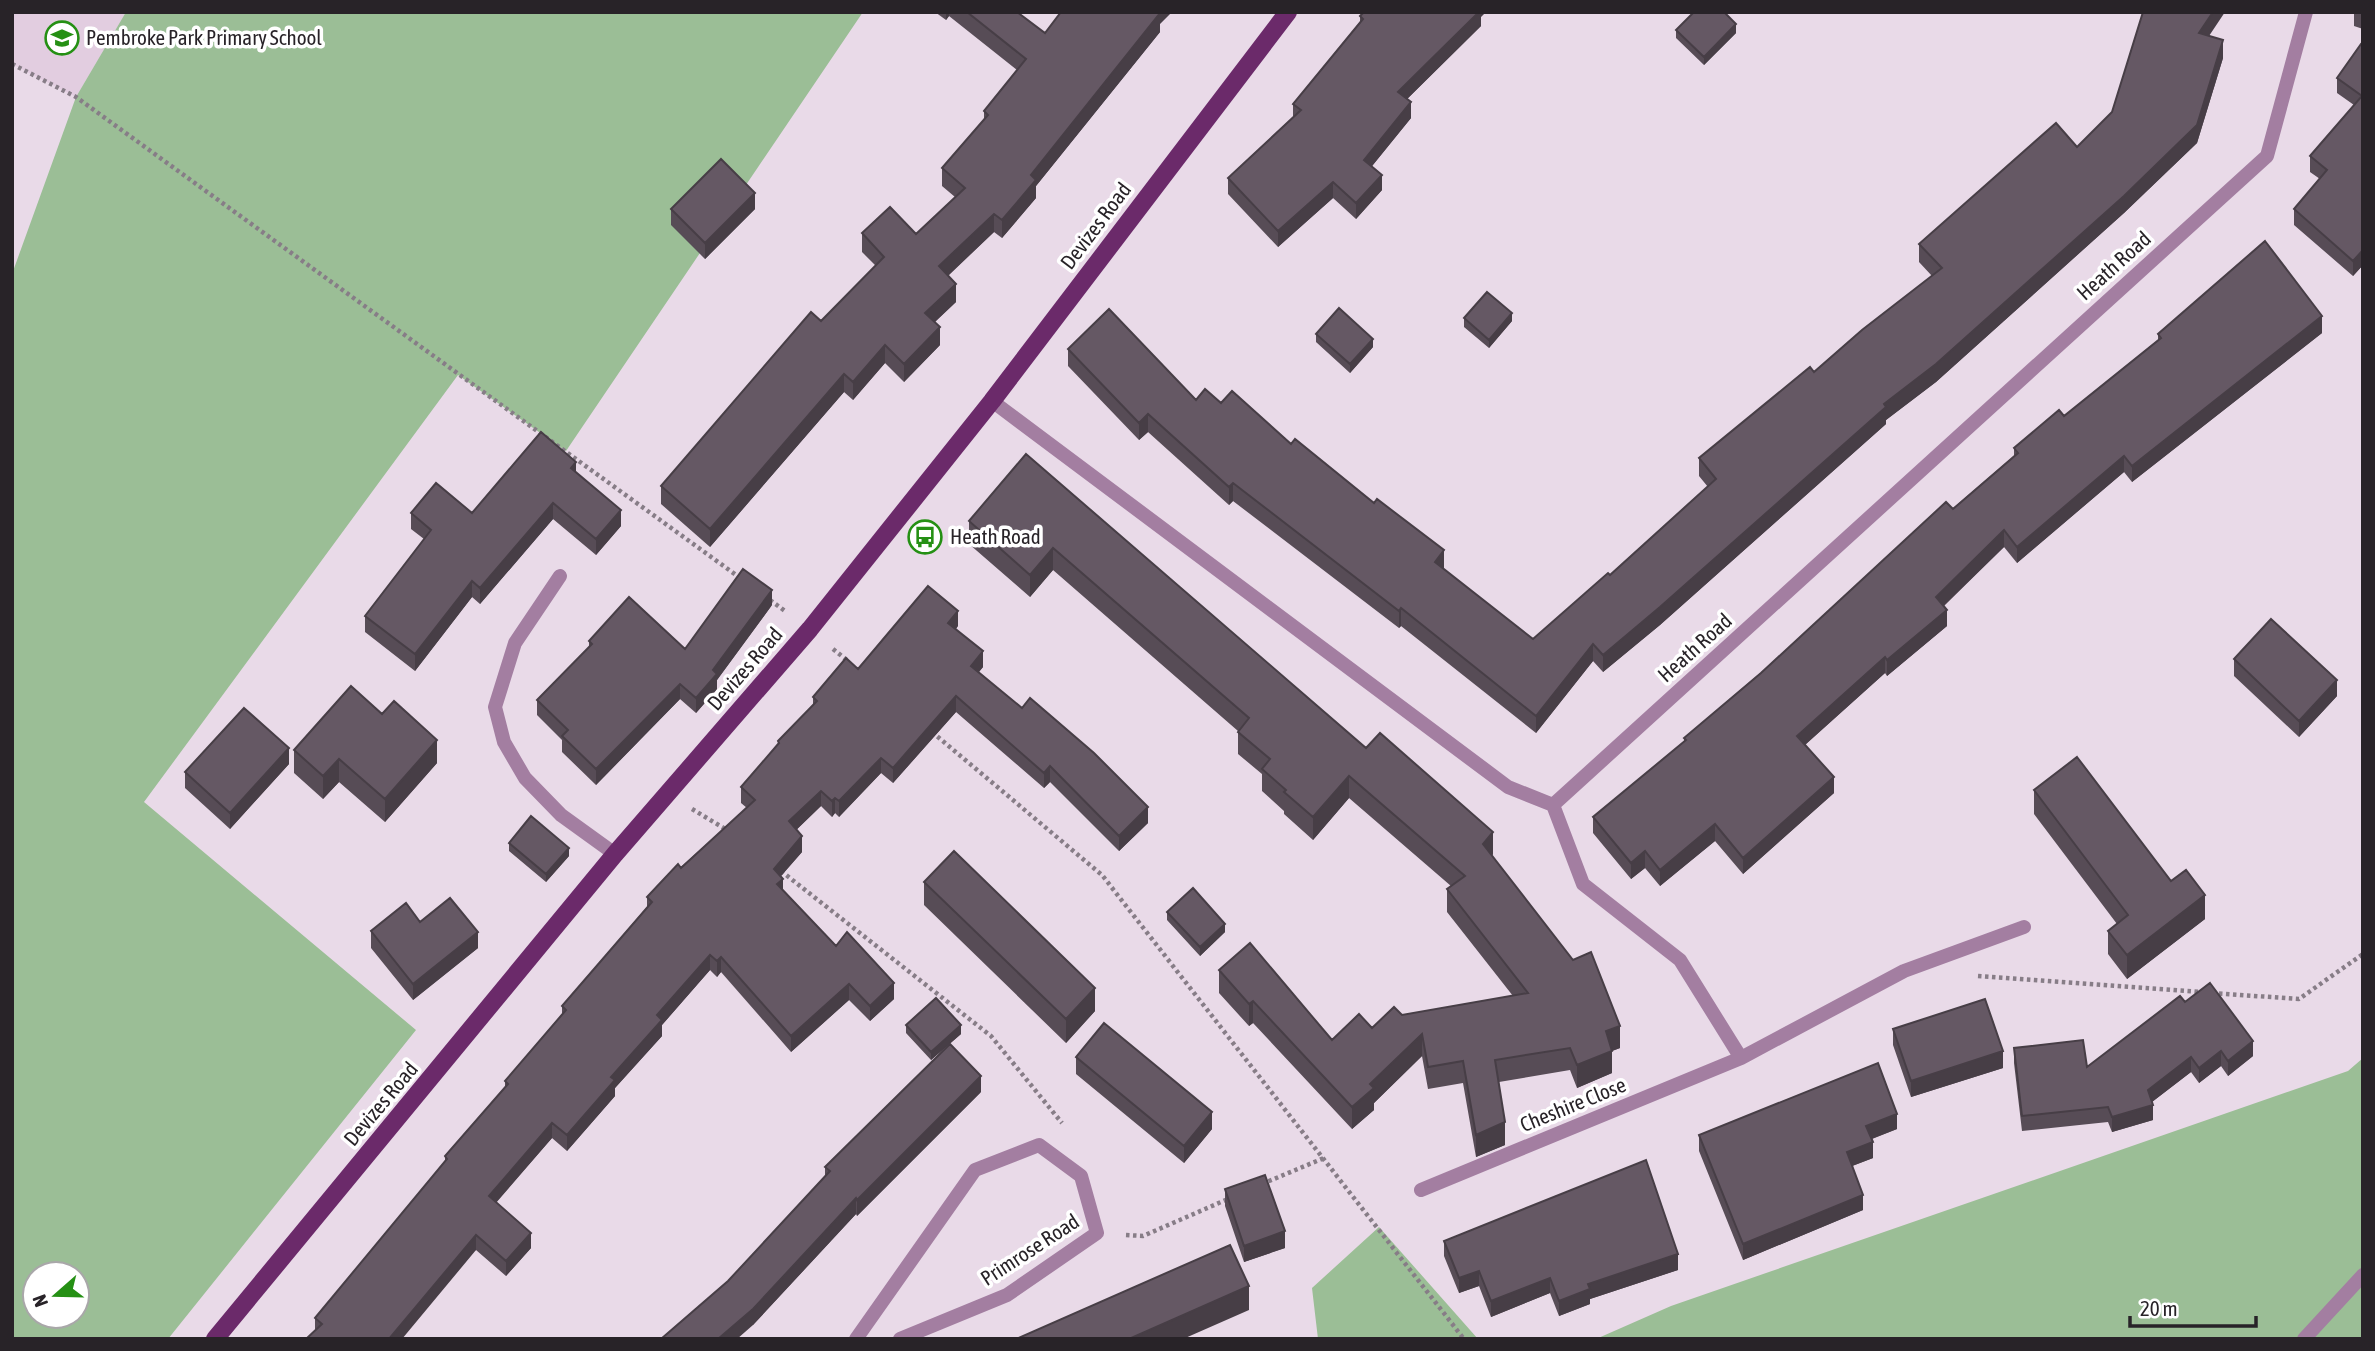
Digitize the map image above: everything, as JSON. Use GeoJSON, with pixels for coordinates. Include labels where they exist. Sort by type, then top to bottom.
{"type":"FeatureCollection","features":[{"type":"Feature","properties":{"kind":"main road","name":"Devizes Road"},"geometry":{"type":"LineString","coordinates":[[215,1339],[615,854],[810,629],[992,401],[1288,12]]}},
{"type":"Feature","properties":{"kind":"street","name":"Heath Road"},"geometry":{"type":"LineString","coordinates":[[1553,805],[2267,156],[2306,12]]}},
{"type":"Feature","properties":{"kind":"street"},"geometry":{"type":"LineString","coordinates":[[992,401],[1508,788],[1553,805],[1583,884],[1680,960],[1741,1058]]}},
{"type":"Feature","properties":{"kind":"street"},"geometry":{"type":"LineString","coordinates":[[560,576],[514,643],[495,708],[503,742],[526,778],[561,815],[615,854]]}},
{"type":"Feature","properties":{"kind":"street","name":"Cheshire Close"},"geometry":{"type":"LineString","coordinates":[[1421,1190],[1741,1058],[1904,971],[2024,927]]}},
{"type":"Feature","properties":{"kind":"street"},"geometry":{"type":"LineString","coordinates":[[856,1339],[975,1170],[1039,1145]]}},
{"type":"Feature","properties":{"kind":"street","name":"Primrose Road"},"geometry":{"type":"LineString","coordinates":[[900,1339],[1006,1295],[1097,1234],[1081,1176],[1039,1145]]}},
{"type":"Feature","properties":{"kind":"street"},"geometry":{"type":"LineString","coordinates":[[2304,1339],[2363,1275]]}},
{"type":"Feature","properties":{"kind":"path"},"geometry":{"type":"LineString","coordinates":[[12,64],[76,97],[746,582]]}},
{"type":"Feature","properties":{"kind":"path"},"geometry":{"type":"LineString","coordinates":[[768,598],[852,664]]}},
{"type":"Feature","properties":{"kind":"path"},"geometry":{"type":"LineString","coordinates":[[925,726],[1102,875],[1464,1339]]}},
{"type":"Feature","properties":{"kind":"path"},"geometry":{"type":"LineString","coordinates":[[667,794],[733,834]]}},
{"type":"Feature","properties":{"kind":"path"},"geometry":{"type":"LineString","coordinates":[[776,867],[991,1036],[1065,1126],[1039,1145]]}},
{"type":"Feature","properties":{"kind":"path"},"geometry":{"type":"LineString","coordinates":[[1972,976],[2299,999],[2363,954]]}},
{"type":"Feature","properties":{"kind":"path"},"geometry":{"type":"LineString","coordinates":[[1251,1189],[1324,1158]]}},
{"type":"Feature","properties":{"kind":"path"},"geometry":{"type":"LineString","coordinates":[[1097,1234],[1143,1236],[1239,1194]]}},
{"type":"Feature","properties":{"kind":"shaded area","name":"Pembroke Park Primary School"},"geometry":{"type":"Polygon","coordinates":[[[12,12],[126,12],[76,97],[12,64],[12,12]]]}},
{"type":"Feature","properties":{"kind":"green space"},"geometry":{"type":"Polygon","coordinates":[[[126,12],[863,12],[566,451],[458,375],[144,802],[416,1030],[168,1339],[12,1339],[12,274],[76,97],[126,12]]]}},
{"type":"Feature","properties":{"kind":"green space"},"geometry":{"type":"Polygon","coordinates":[[[2363,1058],[2363,1339],[1596,1339],[1671,1306],[2348,1071],[2363,1058]]]}},
{"type":"Feature","properties":{"kind":"green space"},"geometry":{"type":"Polygon","coordinates":[[[1379,1227],[1478,1339],[1318,1339],[1312,1288],[1379,1227]]]}},
{"type":"Feature","properties":{"kind":"building"},"geometry":{"type":"Polygon","coordinates":[[[967,12],[1017,12],[1045,33],[1061,12],[1160,13],[1031,175],[1036,180],[1002,220],[994,214],[939,266],[956,284],[925,313],[940,327],[904,364],[885,345],[853,382],[844,374],[710,529],[661,486],[811,312],[821,321],[884,257],[862,233],[890,207],[916,234],[965,188],[942,168],[988,115],[984,111],[1026,59],[967,12]]]}},
{"type":"Feature","properties":{"kind":"building"},"geometry":{"type":"Polygon","coordinates":[[[1364,12],[1479,12],[1398,92],[1411,102],[1364,160],[1382,175],[1356,203],[1333,182],[1278,231],[1228,178],[1301,110],[1293,104],[1363,19],[1360,16],[1364,12]]]}},
{"type":"Feature","properties":{"kind":"building"},"geometry":{"type":"Polygon","coordinates":[[[1694,12],[1724,12],[1736,24],[1704,57],[1676,30],[1694,12]]]}},
{"type":"Feature","properties":{"kind":"building"},"geometry":{"type":"Polygon","coordinates":[[[2143,12],[2213,12],[2199,33],[2223,40],[2197,125],[2124,196],[1936,364],[1884,404],[1886,407],[1660,607],[1603,655],[1593,644],[1536,716],[1401,608],[1399,611],[1233,483],[1229,487],[1148,414],[1139,423],[1068,349],[1109,309],[1196,400],[1205,389],[1221,403],[1232,391],[1291,444],[1295,439],[1374,503],[1377,499],[1444,550],[1435,562],[1533,639],[1608,573],[1610,575],[1716,479],[1699,458],[1810,367],[1814,372],[1862,330],[1942,268],[1919,244],[2056,123],[2077,147],[2112,112],[2143,12]]]}},
{"type":"Feature","properties":{"kind":"building"},"geometry":{"type":"Polygon","coordinates":[[[2361,44],[2363,45],[2363,250],[2353,261],[2294,209],[2327,170],[2310,156],[2362,96],[2337,78],[2361,44]]]}},
{"type":"Feature","properties":{"kind":"building"},"geometry":{"type":"Polygon","coordinates":[[[721,159],[755,193],[705,243],[671,209],[721,159]]]}},
{"type":"Feature","properties":{"kind":"building"},"geometry":{"type":"Polygon","coordinates":[[[2265,241],[2322,316],[2132,466],[2124,456],[2017,547],[2004,530],[1936,597],[1947,610],[1887,660],[1885,657],[1797,736],[1834,777],[1743,858],[1715,824],[1660,870],[1645,851],[1631,863],[1593,817],[1686,740],[1684,738],[1761,673],[1946,502],[1953,509],[2018,453],[2014,448],[2059,410],[2064,416],[2161,338],[2158,334],[2265,241]]]}},
{"type":"Feature","properties":{"kind":"building"},"geometry":{"type":"Polygon","coordinates":[[[1487,292],[1512,313],[1489,340],[1464,318],[1487,292]]]}},
{"type":"Feature","properties":{"kind":"building"},"geometry":{"type":"Polygon","coordinates":[[[1339,308],[1373,339],[1350,364],[1316,334],[1339,308]]]}},
{"type":"Feature","properties":{"kind":"building"},"geometry":{"type":"Polygon","coordinates":[[[541,432],[576,462],[571,468],[621,510],[596,539],[553,503],[480,588],[472,581],[415,654],[365,616],[431,530],[411,513],[436,483],[472,513],[541,432]]]}},
{"type":"Feature","properties":{"kind":"building"},"geometry":{"type":"Polygon","coordinates":[[[1026,454],[1366,748],[1380,733],[1493,832],[1483,844],[1573,960],[1591,952],[1620,1026],[1606,1031],[1612,1051],[1577,1065],[1570,1048],[1495,1060],[1505,1122],[1476,1135],[1463,1061],[1428,1067],[1422,1034],[1370,1084],[1374,1088],[1352,1107],[1253,1001],[1249,1004],[1219,970],[1250,943],[1332,1040],[1359,1014],[1372,1028],[1394,1007],[1402,1015],[1528,993],[1447,889],[1465,876],[1349,776],[1313,817],[1262,769],[1270,759],[1238,732],[1249,718],[1053,548],[1030,575],[969,521],[1026,454]]]}},
{"type":"Feature","properties":{"kind":"building"},"geometry":{"type":"Polygon","coordinates":[[[743,569],[772,590],[713,670],[717,674],[696,698],[680,684],[596,769],[562,736],[568,730],[537,700],[592,644],[589,641],[629,597],[685,649],[743,569]]]}},
{"type":"Feature","properties":{"kind":"building"},"geometry":{"type":"Polygon","coordinates":[[[928,586],[958,611],[948,623],[983,651],[971,666],[1022,708],[1030,698],[1094,753],[1148,807],[1119,836],[1050,766],[1044,773],[956,696],[893,768],[881,758],[839,801],[835,798],[832,801],[821,791],[789,821],[802,836],[774,869],[783,879],[777,884],[836,946],[847,932],[894,983],[870,1006],[849,984],[791,1036],[721,957],[717,961],[710,955],[657,1015],[662,1020],[611,1077],[615,1080],[567,1135],[552,1123],[489,1196],[531,1233],[506,1261],[476,1235],[389,1339],[306,1339],[322,1324],[315,1318],[447,1159],[445,1156],[508,1084],[505,1081],[566,1010],[562,1006],[652,902],[647,897],[678,864],[681,868],[755,800],[741,787],[778,741],[817,701],[813,697],[846,658],[858,669],[928,586]]]}},
{"type":"Feature","properties":{"kind":"building"},"geometry":{"type":"Polygon","coordinates":[[[2271,619],[2337,680],[2299,721],[2234,659],[2271,619]]]}},
{"type":"Feature","properties":{"kind":"building"},"geometry":{"type":"Polygon","coordinates":[[[351,686],[382,714],[394,701],[437,740],[385,799],[339,759],[323,776],[294,750],[351,686]]]}},
{"type":"Feature","properties":{"kind":"building"},"geometry":{"type":"Polygon","coordinates":[[[244,708],[289,748],[230,813],[185,772],[244,708]]]}},
{"type":"Feature","properties":{"kind":"building"},"geometry":{"type":"Polygon","coordinates":[[[2077,757],[2171,881],[2186,870],[2205,895],[2127,955],[2108,931],[2128,915],[2034,790],[2077,757]]]}},
{"type":"Feature","properties":{"kind":"building"},"geometry":{"type":"Polygon","coordinates":[[[531,816],[569,848],[546,874],[509,843],[531,816]]]}},
{"type":"Feature","properties":{"kind":"building"},"geometry":{"type":"Polygon","coordinates":[[[954,851],[1095,988],[1066,1019],[924,882],[954,851]]]}},
{"type":"Feature","properties":{"kind":"building"},"geometry":{"type":"Polygon","coordinates":[[[1193,888],[1225,924],[1200,947],[1167,912],[1193,888]]]}},
{"type":"Feature","properties":{"kind":"building"},"geometry":{"type":"Polygon","coordinates":[[[450,898],[478,932],[413,984],[371,931],[406,903],[420,922],[450,898]]]}},
{"type":"Feature","properties":{"kind":"building"},"geometry":{"type":"Polygon","coordinates":[[[2210,983],[2253,1041],[2228,1061],[2221,1051],[2199,1068],[2191,1057],[2148,1090],[2153,1105],[2112,1117],[2108,1107],[2022,1116],[2014,1048],[2083,1040],[2087,1067],[2180,996],[2185,1002],[2210,983]]]}},
{"type":"Feature","properties":{"kind":"building"},"geometry":{"type":"Polygon","coordinates":[[[936,998],[961,1025],[931,1052],[906,1025],[936,998]]]}},
{"type":"Feature","properties":{"kind":"building"},"geometry":{"type":"Polygon","coordinates":[[[1985,999],[2003,1051],[1911,1081],[1893,1029],[1985,999]]]}},
{"type":"Feature","properties":{"kind":"building"},"geometry":{"type":"Polygon","coordinates":[[[1104,1023],[1212,1112],[1184,1146],[1076,1057],[1104,1023]]]}},
{"type":"Feature","properties":{"kind":"building"},"geometry":{"type":"Polygon","coordinates":[[[950,1044],[981,1076],[857,1200],[856,1198],[753,1309],[718,1339],[661,1339],[728,1281],[830,1171],[825,1167],[950,1044]]]}},
{"type":"Feature","properties":{"kind":"building"},"geometry":{"type":"Polygon","coordinates":[[[1878,1063],[1897,1114],[1866,1126],[1873,1142],[1847,1152],[1863,1195],[1743,1244],[1699,1135],[1878,1063]]]}},
{"type":"Feature","properties":{"kind":"building"},"geometry":{"type":"Polygon","coordinates":[[[1646,1160],[1678,1254],[1588,1284],[1590,1289],[1559,1301],[1550,1278],[1491,1301],[1479,1271],[1459,1278],[1444,1241],[1646,1160]]]}},
{"type":"Feature","properties":{"kind":"building"},"geometry":{"type":"Polygon","coordinates":[[[1265,1175],[1285,1231],[1244,1246],[1225,1189],[1265,1175]]]}},
{"type":"Feature","properties":{"kind":"building"},"geometry":{"type":"Polygon","coordinates":[[[1230,1245],[1249,1286],[1129,1339],[1016,1339],[1230,1245]]]}},
{"type":"Feature","properties":{"kind":"place","name":"Pembroke Park Primary School"},"geometry":{"type":"Point","coordinates":[62,38]}},
{"type":"Feature","properties":{"kind":"place","name":"Heath Road"},"geometry":{"type":"Point","coordinates":[925,537]}}]}
